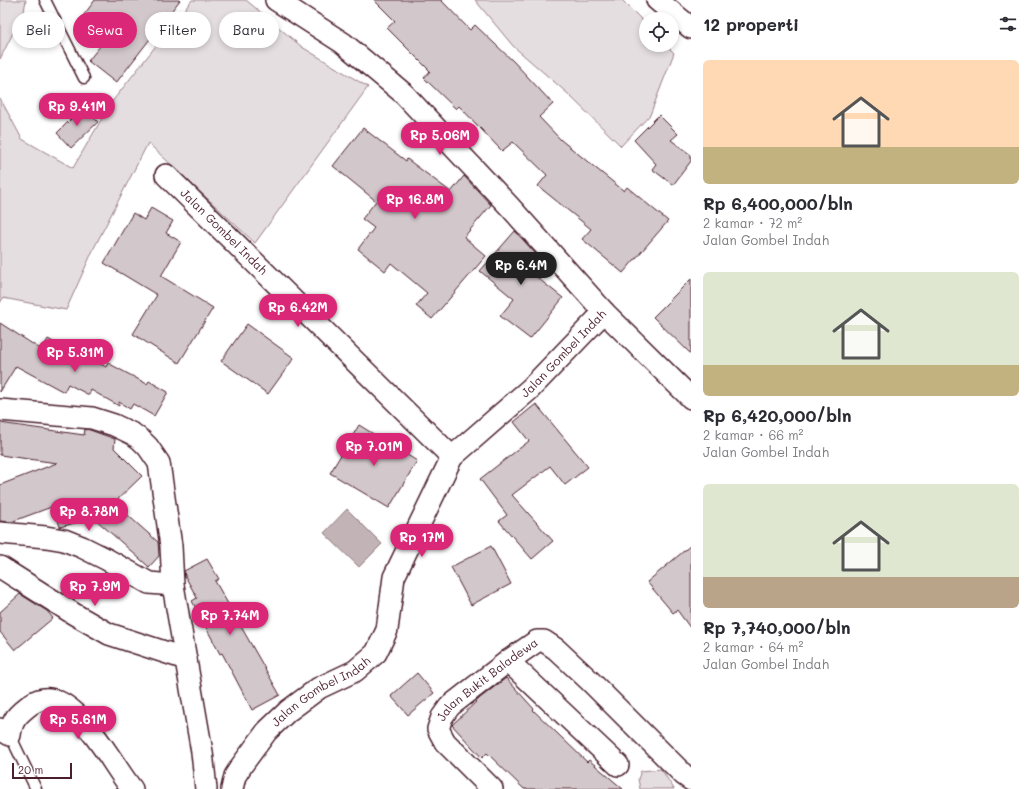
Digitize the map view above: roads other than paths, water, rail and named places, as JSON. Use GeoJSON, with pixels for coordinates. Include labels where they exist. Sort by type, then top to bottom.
{"type":"FeatureCollection","features":[{"type":"Feature","properties":{"kind":"street","name":"Jalan Gombel Indah"},"geometry":{"type":"LineString","coordinates":[[232,789],[235,776],[242,765],[267,731],[288,711],[319,688],[355,671],[376,653],[387,630],[394,577],[452,457],[530,389],[604,312],[510,207],[403,92],[344,43],[276,0]]}},
{"type":"Feature","properties":{"kind":"street"},"geometry":{"type":"LineString","coordinates":[[658,0],[691,28]]}},
{"type":"Feature","properties":{"kind":"street","name":"Jalan Gombel Indah"},"geometry":{"type":"LineString","coordinates":[[166,175],[452,457]]}},
{"type":"Feature","properties":{"kind":"street"},"geometry":{"type":"LineString","coordinates":[[604,312],[691,398]]}},
{"type":"Feature","properties":{"kind":"street"},"geometry":{"type":"LineString","coordinates":[[0,410],[92,418],[114,425],[133,434],[148,447],[159,463],[171,546],[173,585],[202,752],[206,789]]}},
{"type":"Feature","properties":{"kind":"street"},"geometry":{"type":"LineString","coordinates":[[0,533],[64,540],[106,559],[149,583],[173,585]]}},
{"type":"Feature","properties":{"kind":"street"},"geometry":{"type":"LineString","coordinates":[[0,567],[74,614],[109,634],[186,658]]}},
{"type":"Feature","properties":{"kind":"street","name":"Jalan Bukit Baladewa"},"geometry":{"type":"LineString","coordinates":[[492,789],[445,742],[438,729],[442,717],[450,706],[508,660],[537,641],[544,641],[556,649],[684,775],[691,780]]}},
{"type":"Feature","properties":{"kind":"street"},"geometry":{"type":"LineString","coordinates":[[508,660],[618,765]]}},
{"type":"Feature","properties":{"kind":"street"},"geometry":{"type":"LineString","coordinates":[[5,732],[18,713],[36,701],[50,699],[67,706],[85,722],[132,789]]}},
{"type":"Feature","properties":{"kind":"lane"},"geometry":{"type":"LineString","coordinates":[[45,0],[84,78]]}},
{"type":"Feature","properties":{"kind":"lane"},"geometry":{"type":"LineString","coordinates":[[5,732],[36,789]]}}]}
